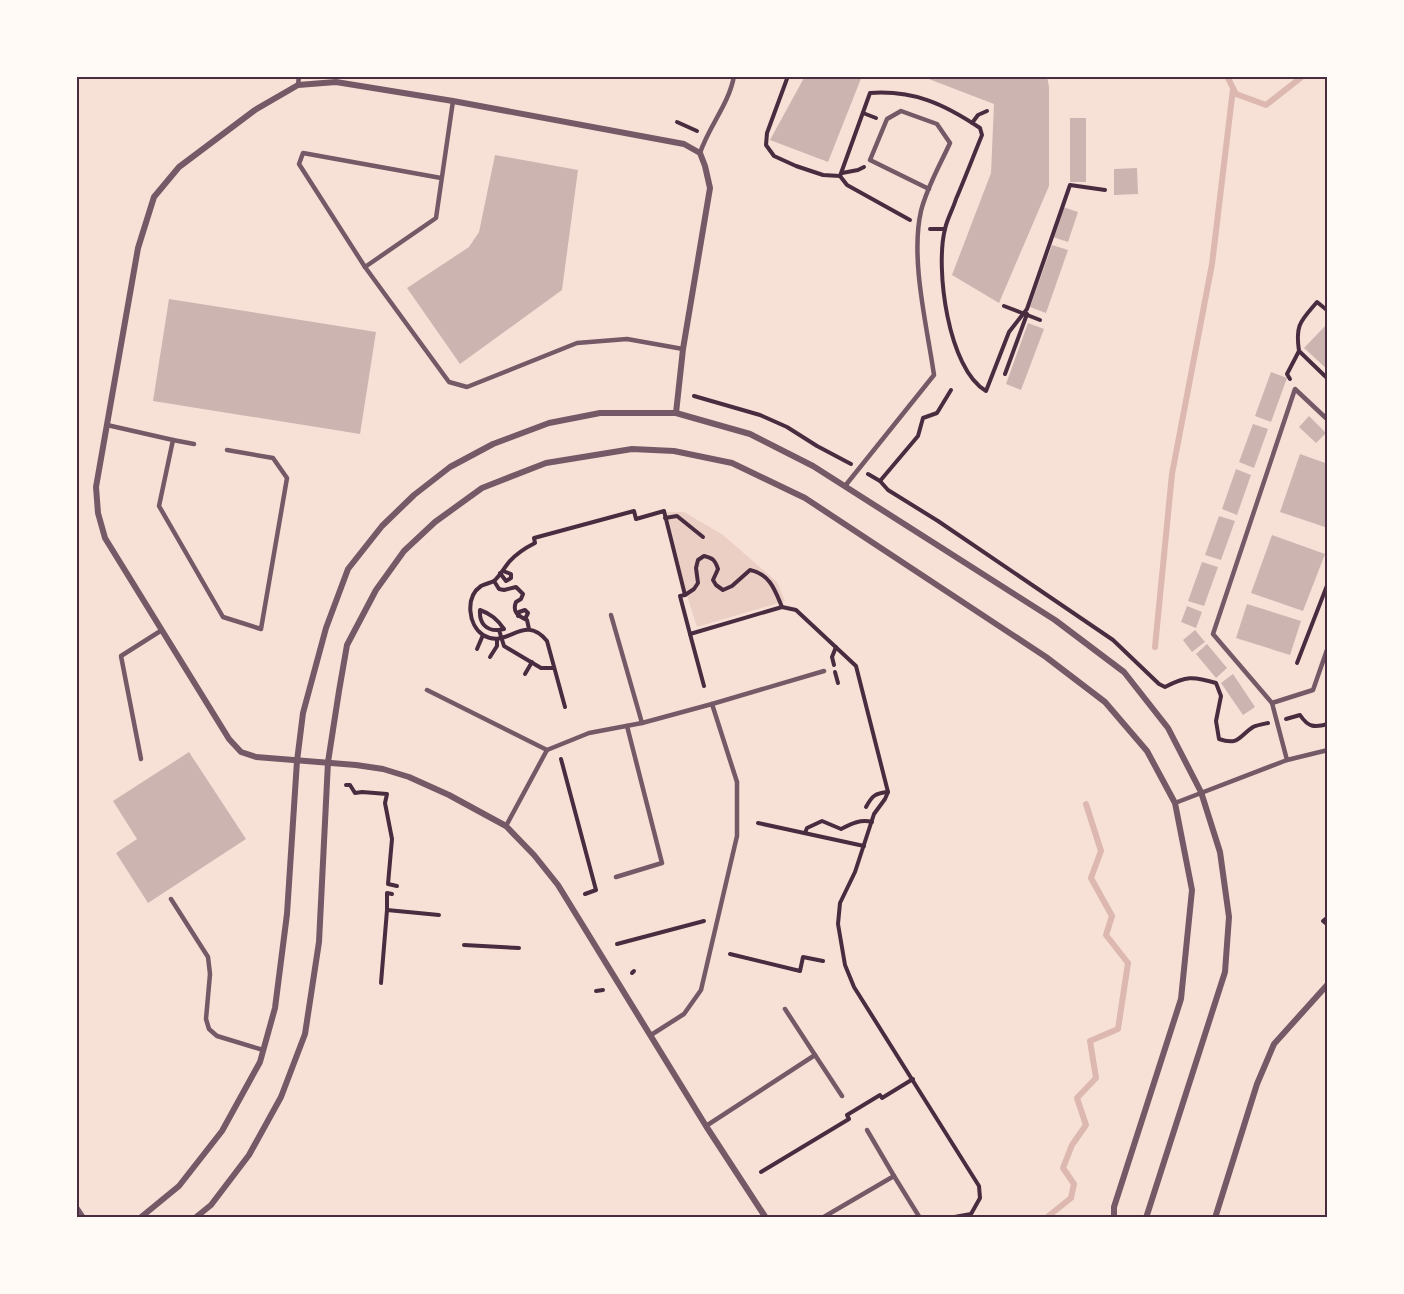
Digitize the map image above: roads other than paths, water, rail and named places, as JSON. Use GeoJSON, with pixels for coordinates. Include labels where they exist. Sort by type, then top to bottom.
{"type":"FeatureCollection","features":[{"type":"Feature","properties":{"kind":"street"},"geometry":{"type":"LineString","coordinates":[[676,413],[682,349],[710,189],[700,153],[684,144],[453,101],[336,82],[298,85],[255,110],[179,167],[154,197],[138,248],[96,487],[98,513],[105,538],[229,740],[241,752],[256,757],[383,769],[409,777],[459,800],[506,826],[534,855],[558,885],[706,1126],[766,1218]]}},
{"type":"Feature","properties":{"kind":"street"},"geometry":{"type":"LineString","coordinates":[[140,1218],[178,1186],[222,1131],[260,1062],[275,1008],[287,914],[297,761],[303,713],[326,628],[348,569],[382,526],[414,495],[450,467],[493,444],[549,423],[600,413],[676,413],[750,434],[813,466],[1055,620],[1124,672],[1168,728],[1201,792],[1220,852],[1229,917],[1225,972],[1146,1218]]}},
{"type":"Feature","properties":{"kind":"street"},"geometry":{"type":"LineString","coordinates":[[195,1218],[211,1205],[249,1155],[281,1097],[304,1034],[319,942],[328,762],[347,645],[376,590],[404,551],[435,522],[482,488],[546,463],[632,449],[674,451],[732,463],[805,498],[1046,657],[1105,702],[1147,751],[1175,803],[1192,890],[1181,999],[1114,1207],[1114,1218]]}},
{"type":"Feature","properties":{"kind":"street"},"geometry":{"type":"LineString","coordinates":[[1215,1218],[1257,1084],[1274,1044],[1328,984]]}},
{"type":"Feature","properties":{"kind":"lane"},"geometry":{"type":"LineString","coordinates":[[298,76],[298,85]]}},
{"type":"Feature","properties":{"kind":"lane"},"geometry":{"type":"LineString","coordinates":[[675,76],[680,76]]}},
{"type":"Feature","properties":{"kind":"lane"},"geometry":{"type":"LineString","coordinates":[[700,153],[706,136],[732,91],[734,76]]}},
{"type":"Feature","properties":{"kind":"lane"},"geometry":{"type":"LineString","coordinates":[[365,267],[436,218],[453,101]]}},
{"type":"Feature","properties":{"kind":"lane"},"geometry":{"type":"LineString","coordinates":[[845,486],[934,375],[916,260],[921,213],[950,143],[937,124],[901,111],[887,119],[870,160],[929,189]]}},
{"type":"Feature","properties":{"kind":"lane"},"geometry":{"type":"LineString","coordinates":[[441,178],[303,153],[299,164],[365,267],[449,382],[467,387],[577,343],[627,339],[682,349]]}},
{"type":"Feature","properties":{"kind":"lane"},"geometry":{"type":"LineString","coordinates":[[1287,760],[1272,703],[1213,634],[1295,389],[1328,420]]}},
{"type":"Feature","properties":{"kind":"lane"},"geometry":{"type":"LineString","coordinates":[[107,425],[194,444]]}},
{"type":"Feature","properties":{"kind":"lane"},"geometry":{"type":"LineString","coordinates":[[173,440],[159,506],[223,617],[261,630],[287,478],[273,458],[227,450]]}},
{"type":"Feature","properties":{"kind":"lane"},"geometry":{"type":"LineString","coordinates":[[610,615],[642,723]]}},
{"type":"Feature","properties":{"kind":"lane"},"geometry":{"type":"LineString","coordinates":[[141,759],[121,656],[162,630]]}},
{"type":"Feature","properties":{"kind":"lane"},"geometry":{"type":"LineString","coordinates":[[1272,703],[1313,690],[1328,647]]}},
{"type":"Feature","properties":{"kind":"lane"},"geometry":{"type":"LineString","coordinates":[[506,826],[547,750],[589,733],[642,723],[824,671]]}},
{"type":"Feature","properties":{"kind":"lane"},"geometry":{"type":"LineString","coordinates":[[427,690],[547,750]]}},
{"type":"Feature","properties":{"kind":"lane"},"geometry":{"type":"LineString","coordinates":[[651,1035],[684,1014],[701,990],[737,836],[737,782],[712,704]]}},
{"type":"Feature","properties":{"kind":"lane"},"geometry":{"type":"LineString","coordinates":[[616,877],[662,863],[627,726]]}},
{"type":"Feature","properties":{"kind":"lane"},"geometry":{"type":"LineString","coordinates":[[1175,803],[1287,760],[1328,750]]}},
{"type":"Feature","properties":{"kind":"lane"},"geometry":{"type":"LineString","coordinates":[[171,899],[208,957],[210,974],[206,1019],[209,1029],[217,1036],[263,1050]]}},
{"type":"Feature","properties":{"kind":"lane"},"geometry":{"type":"LineString","coordinates":[[785,1009],[842,1096]]}},
{"type":"Feature","properties":{"kind":"lane"},"geometry":{"type":"LineString","coordinates":[[706,1126],[815,1055]]}},
{"type":"Feature","properties":{"kind":"lane"},"geometry":{"type":"LineString","coordinates":[[867,1130],[921,1218]]}},
{"type":"Feature","properties":{"kind":"lane"},"geometry":{"type":"LineString","coordinates":[[822,1218],[894,1176]]}},
{"type":"Feature","properties":{"kind":"lane"},"geometry":{"type":"LineString","coordinates":[[76,1206],[84,1218]]}},
{"type":"Feature","properties":{"kind":"waterway"},"geometry":{"type":"LineString","coordinates":[[1227,76],[1236,94],[1266,105],[1303,76]]}},
{"type":"Feature","properties":{"kind":"waterway"},"geometry":{"type":"LineString","coordinates":[[1155,647],[1172,474],[1212,264],[1233,89]]}},
{"type":"Feature","properties":{"kind":"waterway"},"geometry":{"type":"LineString","coordinates":[[1046,1218],[1071,1198],[1074,1184],[1063,1168],[1072,1145],[1086,1125],[1077,1098],[1096,1078],[1090,1041],[1118,1029],[1128,963],[1106,935],[1112,916],[1091,878],[1101,851],[1086,804]]}}]}
